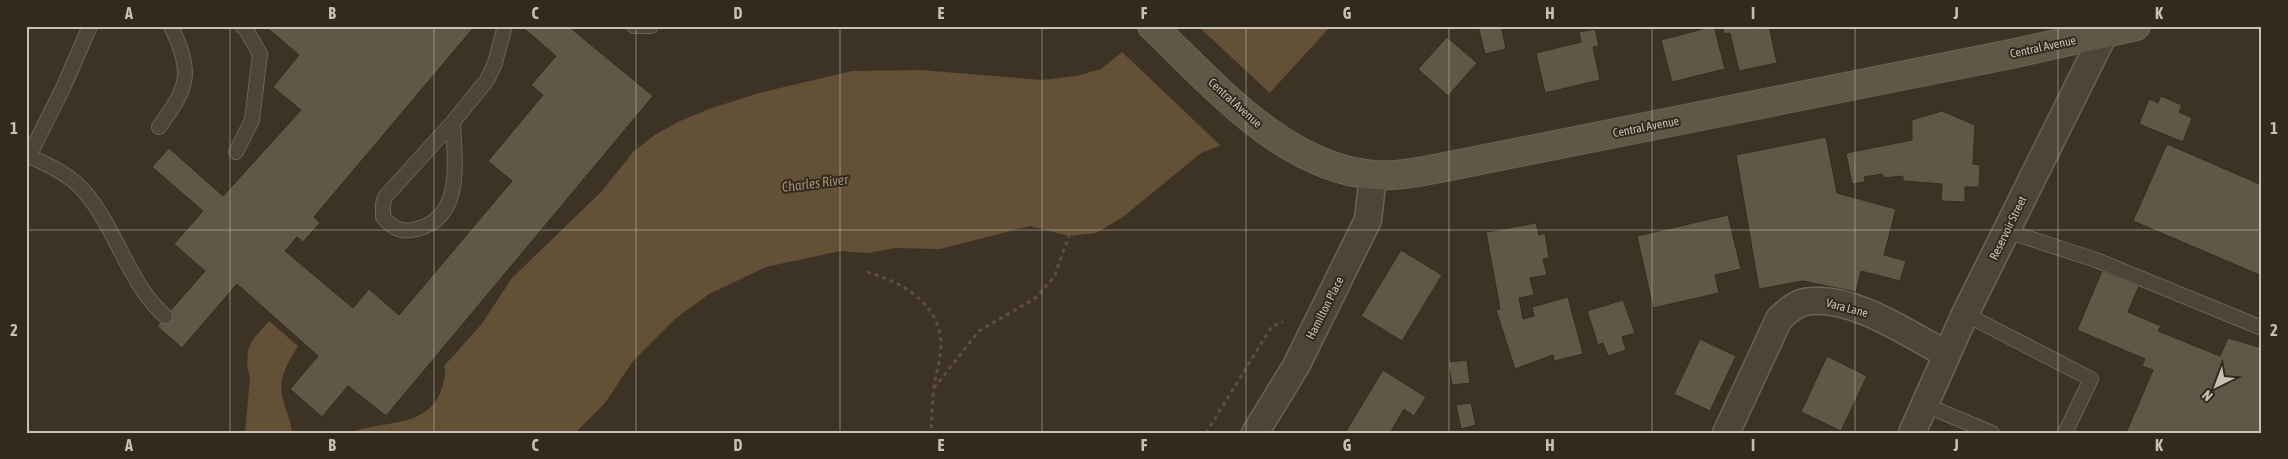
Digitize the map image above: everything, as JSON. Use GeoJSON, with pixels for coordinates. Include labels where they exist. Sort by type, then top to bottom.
{"type":"FeatureCollection","features":[{"type":"Feature","properties":{"kind":"main road","name":"Central Avenue"},"geometry":{"type":"LineString","coordinates":[[1152,26],[1251,119],[1274,136],[1308,154],[1342,168],[1373,175],[1445,167],[2107,30],[2136,26]]}},
{"type":"Feature","properties":{"kind":"street","name":"Reservoir Street"},"geometry":{"type":"LineString","coordinates":[[1912,433],[1923,404],[1965,314],[2107,30]]}},
{"type":"Feature","properties":{"kind":"street","name":"Hamilton Place"},"geometry":{"type":"LineString","coordinates":[[1255,433],[1296,366],[1368,220],[1373,175]]}},
{"type":"Feature","properties":{"kind":"street","name":"Vara Lane"},"geometry":{"type":"LineString","coordinates":[[1726,433],[1779,319],[1788,309],[1802,303],[1819,301],[1855,308],[1946,354]]}},
{"type":"Feature","properties":{"kind":"lane"},"geometry":{"type":"LineString","coordinates":[[90,26],[64,86],[27,156],[64,174],[80,187],[98,211],[148,300],[164,316]]}},
{"type":"Feature","properties":{"kind":"lane"},"geometry":{"type":"LineString","coordinates":[[159,127],[176,104],[185,85],[184,59],[172,26]]}},
{"type":"Feature","properties":{"kind":"lane"},"geometry":{"type":"LineString","coordinates":[[236,152],[252,120],[260,54],[242,26]]}},
{"type":"Feature","properties":{"kind":"lane"},"geometry":{"type":"LineString","coordinates":[[453,122],[455,174],[453,190],[446,208],[437,219],[426,226],[410,231],[398,230],[384,217],[382,212],[385,197],[453,122],[490,74],[505,26]]}},
{"type":"Feature","properties":{"kind":"lane"},"geometry":{"type":"LineString","coordinates":[[634,26],[651,26]]}},
{"type":"Feature","properties":{"kind":"lane"},"geometry":{"type":"LineString","coordinates":[[2006,231],[2096,260],[2262,328]]}},
{"type":"Feature","properties":{"kind":"lane"},"geometry":{"type":"LineString","coordinates":[[1965,314],[2091,379],[2065,433]]}},
{"type":"Feature","properties":{"kind":"lane"},"geometry":{"type":"LineString","coordinates":[[1923,404],[1992,433]]}},
{"type":"Feature","properties":{"kind":"path"},"geometry":{"type":"LineString","coordinates":[[934,388],[980,331],[1037,297],[1054,278],[1069,236]]}},
{"type":"Feature","properties":{"kind":"path"},"geometry":{"type":"LineString","coordinates":[[867,272],[888,278],[910,290],[929,308],[938,324],[941,345],[934,388],[930,433]]}},
{"type":"Feature","properties":{"kind":"path"},"geometry":{"type":"LineString","coordinates":[[1206,433],[1272,326],[1324,309]]}},
{"type":"Feature","properties":{"kind":"water","name":"Charles River"},"geometry":{"type":"Polygon","coordinates":[[[1154,26],[1331,26],[1222,145],[1201,153],[1123,217],[1096,233],[1069,236],[1030,226],[940,249],[895,248],[868,253],[840,251],[766,267],[709,294],[675,319],[633,361],[605,403],[575,433],[350,433],[403,421],[426,411],[435,401],[442,388],[445,374],[444,366],[481,325],[512,278],[602,191],[634,151],[656,134],[678,122],[709,109],[759,93],[852,71],[921,70],[1042,80],[1076,76],[1101,69],[1154,26]]]}},
{"type":"Feature","properties":{"kind":"water"},"geometry":{"type":"Polygon","coordinates":[[[269,321],[298,346],[283,375],[281,388],[292,433],[245,433],[250,378],[247,365],[248,350],[253,339],[269,321]]]}},
{"type":"Feature","properties":{"kind":"pier"},"geometry":{"type":"Polygon","coordinates":[[[1150,26],[1198,26],[1272,95],[1222,147],[1121,51],[1150,26]]]}},
{"type":"Feature","properties":{"kind":"building"},"geometry":{"type":"Polygon","coordinates":[[[265,26],[475,26],[314,217],[320,223],[303,242],[297,237],[285,251],[353,308],[369,289],[399,315],[512,181],[488,161],[543,95],[531,85],[556,56],[521,26],[568,26],[653,96],[386,416],[348,386],[322,417],[290,389],[318,356],[237,284],[182,348],[157,326],[205,271],[174,244],[203,211],[152,167],[169,148],[223,196],[301,110],[273,87],[299,55],[265,26]]]}},
{"type":"Feature","properties":{"kind":"building"},"geometry":{"type":"Polygon","coordinates":[[[1478,26],[1501,26],[1506,49],[1485,54],[1478,26]]]}},
{"type":"Feature","properties":{"kind":"building"},"geometry":{"type":"Polygon","coordinates":[[[1714,26],[1725,69],[1672,82],[1661,40],[1714,26]]]}},
{"type":"Feature","properties":{"kind":"building"},"geometry":{"type":"Polygon","coordinates":[[[1723,26],[1753,26],[1754,29],[1769,26],[1777,63],[1739,71],[1730,33],[1724,34],[1723,26]]]}},
{"type":"Feature","properties":{"kind":"building"},"geometry":{"type":"Polygon","coordinates":[[[1595,29],[1599,46],[1593,47],[1600,80],[1545,93],[1536,53],[1581,42],[1579,32],[1595,29]]]}},
{"type":"Feature","properties":{"kind":"building"},"geometry":{"type":"Polygon","coordinates":[[[1447,37],[1477,63],[1448,96],[1418,69],[1447,37]]]}},
{"type":"Feature","properties":{"kind":"building"},"geometry":{"type":"Polygon","coordinates":[[[2161,96],[2182,105],[2179,112],[2192,118],[2183,142],[2139,124],[2149,99],[2158,103],[2161,96]]]}},
{"type":"Feature","properties":{"kind":"building"},"geometry":{"type":"Polygon","coordinates":[[[1942,111],[1975,125],[1973,164],[1980,165],[1979,187],[1965,187],[1965,202],[1941,201],[1942,184],[1903,181],[1903,176],[1884,178],[1882,174],[1864,177],[1865,182],[1852,184],[1846,153],[1912,140],[1912,120],[1942,111]]]}},
{"type":"Feature","properties":{"kind":"building"},"geometry":{"type":"Polygon","coordinates":[[[1826,137],[1837,193],[1896,209],[1884,255],[1906,261],[1900,281],[1861,271],[1856,292],[1803,281],[1759,289],[1736,155],[1826,137]]]}},
{"type":"Feature","properties":{"kind":"building"},"geometry":{"type":"Polygon","coordinates":[[[2167,144],[2262,185],[2262,276],[2133,221],[2167,144]]]}},
{"type":"Feature","properties":{"kind":"building"},"geometry":{"type":"Polygon","coordinates":[[[1728,215],[1741,269],[1715,275],[1719,293],[1653,308],[1637,236],[1728,215]]]}},
{"type":"Feature","properties":{"kind":"building"},"geometry":{"type":"Polygon","coordinates":[[[1536,223],[1539,235],[1545,233],[1549,258],[1543,259],[1547,275],[1530,278],[1534,295],[1519,298],[1523,319],[1534,316],[1532,307],[1568,297],[1583,354],[1554,361],[1553,355],[1515,369],[1496,310],[1500,309],[1486,232],[1536,223]]]}},
{"type":"Feature","properties":{"kind":"building"},"geometry":{"type":"Polygon","coordinates":[[[1401,250],[1442,275],[1402,341],[1361,316],[1401,250]]]}},
{"type":"Feature","properties":{"kind":"building"},"geometry":{"type":"Polygon","coordinates":[[[2102,271],[2139,286],[2128,312],[2161,326],[2158,331],[2220,356],[2228,338],[2262,348],[2260,433],[2126,433],[2153,370],[2142,366],[2145,359],[2077,330],[2102,271]]]}},
{"type":"Feature","properties":{"kind":"building"},"geometry":{"type":"Polygon","coordinates":[[[1623,300],[1635,333],[1622,337],[1626,350],[1608,356],[1603,343],[1598,345],[1587,311],[1623,300]]]}},
{"type":"Feature","properties":{"kind":"building"},"geometry":{"type":"Polygon","coordinates":[[[1700,339],[1736,356],[1710,411],[1674,394],[1700,339]]]}},
{"type":"Feature","properties":{"kind":"building"},"geometry":{"type":"Polygon","coordinates":[[[1827,356],[1867,376],[1841,431],[1801,412],[1827,356]]]}},
{"type":"Feature","properties":{"kind":"building"},"geometry":{"type":"Polygon","coordinates":[[[1467,360],[1470,383],[1452,385],[1448,362],[1467,360]]]}},
{"type":"Feature","properties":{"kind":"building"},"geometry":{"type":"Polygon","coordinates":[[[1383,370],[1426,397],[1414,416],[1404,409],[1390,433],[1345,433],[1383,370]]]}},
{"type":"Feature","properties":{"kind":"building"},"geometry":{"type":"Polygon","coordinates":[[[1471,403],[1476,425],[1461,429],[1456,405],[1471,403]]]}}]}
